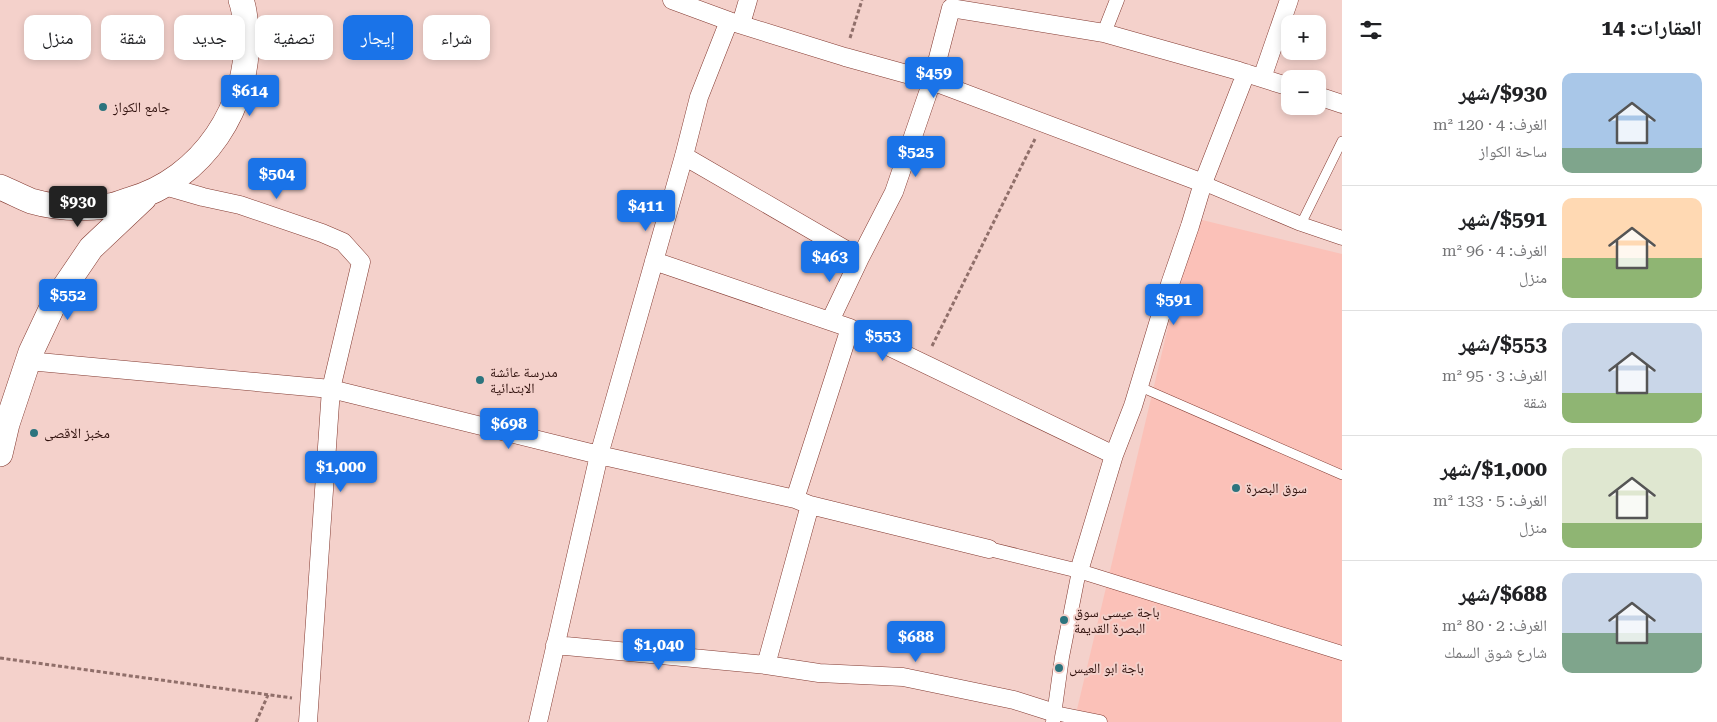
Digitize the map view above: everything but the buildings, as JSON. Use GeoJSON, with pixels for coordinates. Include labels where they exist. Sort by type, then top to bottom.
{"type":"FeatureCollection","features":[{"type":"Feature","properties":{"kind":"main road"},"geometry":{"type":"LineString","coordinates":[[0,454],[7,424],[28,361],[55,301],[91,248],[155,191],[198,160],[224,127],[241,90],[247,48],[244,7],[241,0]]}},
{"type":"Feature","properties":{"kind":"main road"},"geometry":{"type":"LineString","coordinates":[[0,187],[31,200],[69,208],[108,206],[155,191]]}},
{"type":"Feature","properties":{"kind":"street"},"geometry":{"type":"LineString","coordinates":[[672,0],[735,23],[845,57],[932,81],[1203,183],[1301,224],[1342,238]]}},
{"type":"Feature","properties":{"kind":"street"},"geometry":{"type":"LineString","coordinates":[[538,722],[599,455],[684,156],[698,97],[748,0]]}},
{"type":"Feature","properties":{"kind":"street"},"geometry":{"type":"LineString","coordinates":[[1104,33],[1117,0]]}},
{"type":"Feature","properties":{"kind":"street"},"geometry":{"type":"LineString","coordinates":[[1054,718],[1062,657],[1079,571],[1114,455],[1133,406],[1203,183],[1289,0]]}},
{"type":"Feature","properties":{"kind":"street"},"geometry":{"type":"LineString","coordinates":[[830,321],[894,192],[932,81],[952,4],[1104,33],[1281,84]]}},
{"type":"Feature","properties":{"kind":"street"},"geometry":{"type":"LineString","coordinates":[[1326,99],[1342,104]]}},
{"type":"Feature","properties":{"kind":"street"},"geometry":{"type":"LineString","coordinates":[[684,156],[860,258]]}},
{"type":"Feature","properties":{"kind":"street"},"geometry":{"type":"LineString","coordinates":[[155,191],[203,197],[240,205],[322,233],[343,242],[361,262],[331,389],[308,722]]}},
{"type":"Feature","properties":{"kind":"street"},"geometry":{"type":"LineString","coordinates":[[654,261],[850,328],[1114,455]]}},
{"type":"Feature","properties":{"kind":"street"},"geometry":{"type":"LineString","coordinates":[[766,665],[802,502],[850,328]]}},
{"type":"Feature","properties":{"kind":"street"},"geometry":{"type":"LineString","coordinates":[[28,361],[331,389],[599,455],[802,502],[1079,571],[1342,653]]}},
{"type":"Feature","properties":{"kind":"street"},"geometry":{"type":"LineString","coordinates":[[555,645],[766,665],[819,673],[903,678],[1014,700],[1054,718],[1100,722]]}},
{"type":"Feature","properties":{"kind":"lane"},"geometry":{"type":"LineString","coordinates":[[1301,224],[1342,141]]}},
{"type":"Feature","properties":{"kind":"lane"},"geometry":{"type":"LineString","coordinates":[[1138,386],[1342,475]]}},
{"type":"Feature","properties":{"kind":"path"},"geometry":{"type":"LineString","coordinates":[[845,57],[862,0]]}},
{"type":"Feature","properties":{"kind":"path"},"geometry":{"type":"LineString","coordinates":[[924,364],[1042,122]]}},
{"type":"Feature","properties":{"kind":"path"},"geometry":{"type":"LineString","coordinates":[[0,658],[310,701]]}},
{"type":"Feature","properties":{"kind":"path"},"geometry":{"type":"LineString","coordinates":[[256,722],[268,695]]}},
{"type":"Feature","properties":{"kind":"shaded area","name":"سوق البصرة"},"geometry":{"type":"Polygon","coordinates":[[[1194,218],[1342,254],[1342,722],[1074,722],[1194,218]]]}},
{"type":"Feature","properties":{"kind":"place","name":"جامع الكواز"},"geometry":{"type":"Point","coordinates":[103,107]}},
{"type":"Feature","properties":{"kind":"place","name":"مدرسة عائشة الابتدائية"},"geometry":{"type":"Point","coordinates":[480,380]}},
{"type":"Feature","properties":{"kind":"place","name":"مخبز الاقصى"},"geometry":{"type":"Point","coordinates":[34,433]}},
{"type":"Feature","properties":{"kind":"place","name":"سوق البصرة"},"geometry":{"type":"Point","coordinates":[1236,488]}},
{"type":"Feature","properties":{"kind":"place","name":"باجة عيسى سوق البصرة القديمة"},"geometry":{"type":"Point","coordinates":[1064,620]}},
{"type":"Feature","properties":{"kind":"place","name":"باجة ابو العيس"},"geometry":{"type":"Point","coordinates":[1059,668]}}]}
